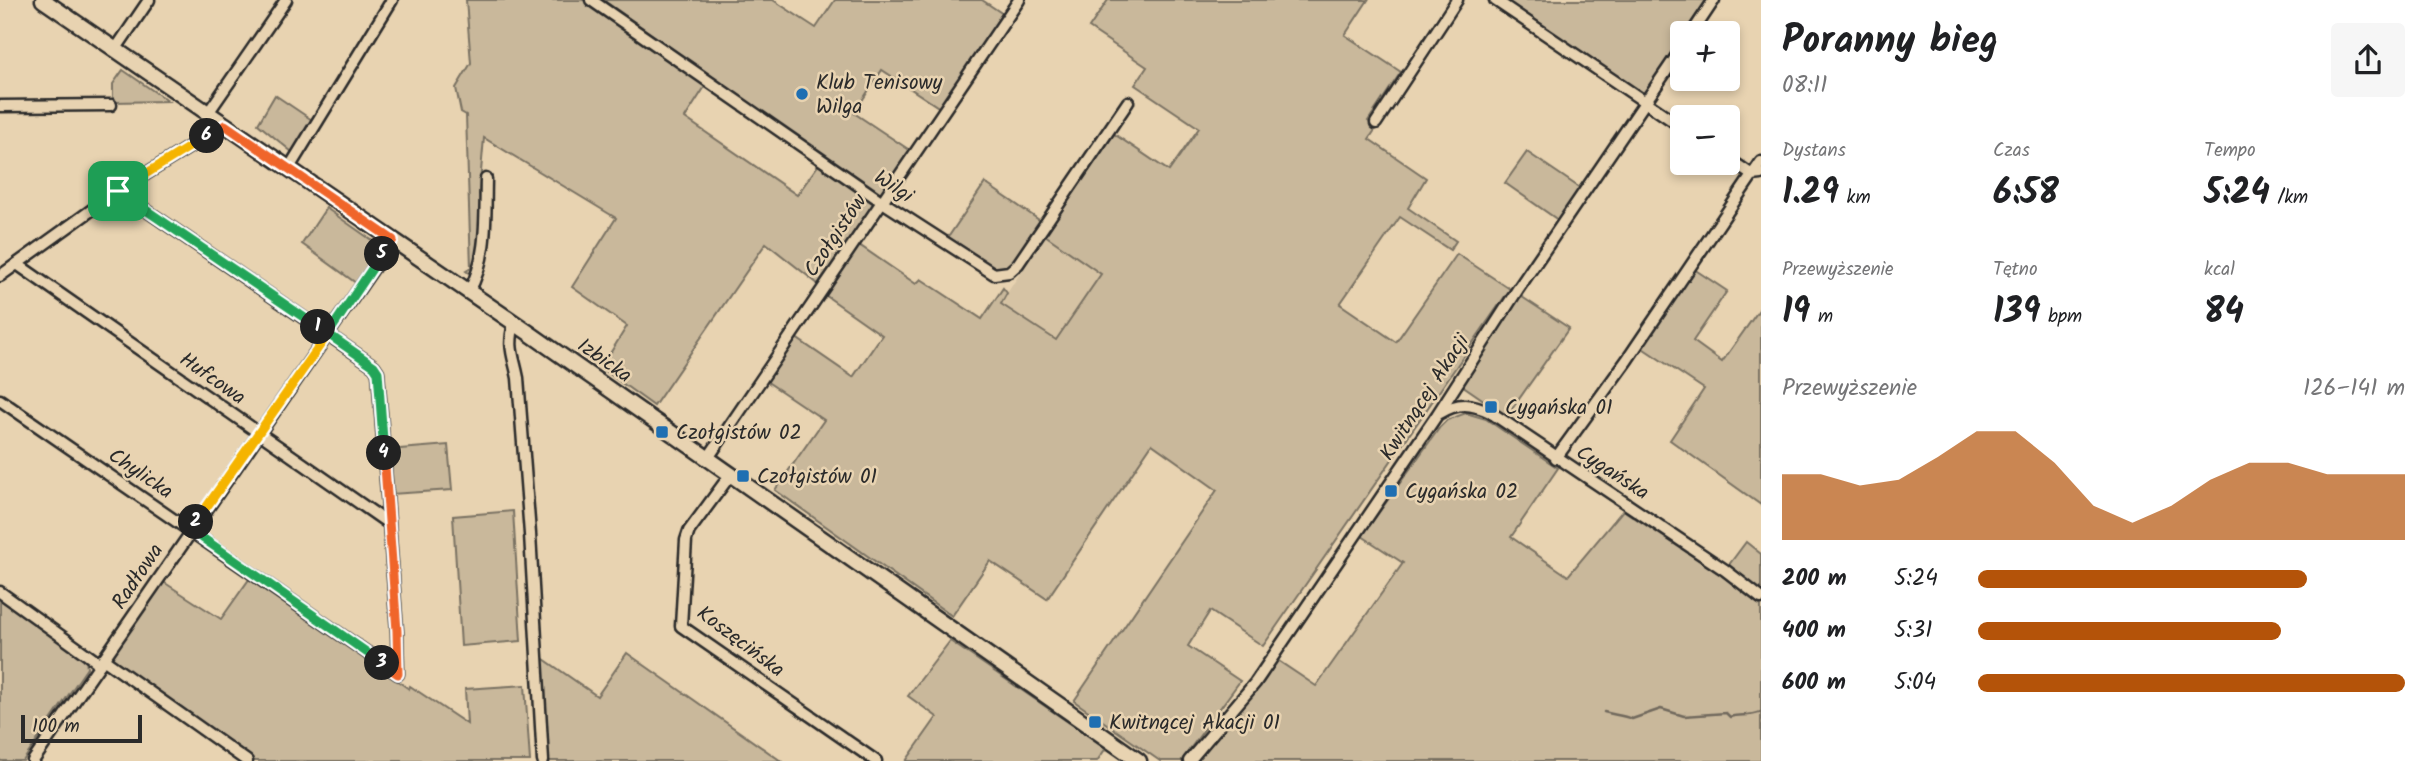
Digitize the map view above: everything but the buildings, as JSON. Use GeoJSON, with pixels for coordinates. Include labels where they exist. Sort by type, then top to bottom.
{"type":"FeatureCollection","features":[{"type":"Feature","properties":{"kind":"street","name":"Izbicka"},"geometry":{"type":"LineString","coordinates":[[43,0],[469,291],[1139,761]]}},
{"type":"Feature","properties":{"kind":"street"},"geometry":{"type":"LineString","coordinates":[[114,50],[149,0]]}},
{"type":"Feature","properties":{"kind":"street"},"geometry":{"type":"LineString","coordinates":[[208,113],[286,0]]}},
{"type":"Feature","properties":{"kind":"street"},"geometry":{"type":"LineString","coordinates":[[289,168],[392,0]]}},
{"type":"Feature","properties":{"kind":"street","name":"Wilgi"},"geometry":{"type":"LineString","coordinates":[[591,0],[989,273],[1009,272],[1018,264],[1128,102]]}},
{"type":"Feature","properties":{"kind":"street","name":"Czołgistów"},"geometry":{"type":"LineString","coordinates":[[708,458],[1019,0]]}},
{"type":"Feature","properties":{"kind":"street"},"geometry":{"type":"LineString","coordinates":[[1376,123],[1457,0]]}},
{"type":"Feature","properties":{"kind":"street"},"geometry":{"type":"LineString","coordinates":[[1495,0],[1670,119]]}},
{"type":"Feature","properties":{"kind":"street"},"geometry":{"type":"LineString","coordinates":[[1700,21],[1714,0]]}},
{"type":"Feature","properties":{"kind":"street","name":"Kwitnącej Akacji"},"geometry":{"type":"LineString","coordinates":[[1189,761],[1255,683],[1670,66]]}},
{"type":"Feature","properties":{"kind":"street"},"geometry":{"type":"LineString","coordinates":[[0,106],[111,105]]}},
{"type":"Feature","properties":{"kind":"street"},"geometry":{"type":"LineString","coordinates":[[0,276],[118,191],[225,125]]}},
{"type":"Feature","properties":{"kind":"street"},"geometry":{"type":"LineString","coordinates":[[1556,458],[1757,174],[1761,162]]}},
{"type":"Feature","properties":{"kind":"street"},"geometry":{"type":"LineString","coordinates":[[1740,165],[1757,174]]}},
{"type":"Feature","properties":{"kind":"street"},"geometry":{"type":"LineString","coordinates":[[469,291],[481,258],[486,179]]}},
{"type":"Feature","properties":{"kind":"street"},"geometry":{"type":"LineString","coordinates":[[118,191],[374,366],[378,372],[388,523]]}},
{"type":"Feature","properties":{"kind":"street","name":"Radłowa"},"geometry":{"type":"LineString","coordinates":[[33,761],[393,240]]}},
{"type":"Feature","properties":{"kind":"street","name":"Hufcowa"},"geometry":{"type":"LineString","coordinates":[[17,264],[388,523]]}},
{"type":"Feature","properties":{"kind":"street"},"geometry":{"type":"LineString","coordinates":[[514,323],[510,350],[518,378],[543,761]]}},
{"type":"Feature","properties":{"kind":"street","name":"Chylicka"},"geometry":{"type":"LineString","coordinates":[[0,400],[398,674],[388,523]]}},
{"type":"Feature","properties":{"kind":"street","name":"Cygańska"},"geometry":{"type":"LineString","coordinates":[[1437,415],[1462,404],[1476,405],[1490,412],[1725,570],[1761,598]]}},
{"type":"Feature","properties":{"kind":"street","name":"Koszęcińska"},"geometry":{"type":"LineString","coordinates":[[731,474],[689,531],[686,540],[681,626],[876,761]]}},
{"type":"Feature","properties":{"kind":"street"},"geometry":{"type":"LineString","coordinates":[[0,592],[247,761]]}},
{"type":"Feature","properties":{"kind":"shaded area"},"geometry":{"type":"Polygon","coordinates":[[[466,0],[584,0],[706,85],[685,118],[797,195],[819,164],[874,203],[818,284],[766,243],[654,406],[601,368],[627,326],[572,287],[616,218],[484,138],[479,194],[482,210],[479,245],[473,276],[466,271],[471,268],[466,115],[461,112],[456,88],[471,63],[466,0]]]}},
{"type":"Feature","properties":{"kind":"shaded area"},"geometry":{"type":"Polygon","coordinates":[[[603,0],[773,0],[816,28],[835,0],[982,0],[1003,14],[940,108],[882,70],[854,113],[911,151],[881,195],[603,0]]]}},
{"type":"Feature","properties":{"kind":"shaded area"},"geometry":{"type":"Polygon","coordinates":[[[1108,0],[1368,0],[1345,35],[1401,72],[1368,121],[1377,127],[1369,139],[1426,178],[1408,208],[1456,241],[1450,250],[1400,217],[1340,304],[1396,342],[1457,254],[1510,289],[1263,646],[1210,611],[1188,646],[1240,681],[1181,761],[1160,761],[1074,701],[1217,490],[1152,444],[1047,599],[990,561],[952,616],[775,490],[824,420],[766,381],[796,338],[853,377],[882,335],[825,295],[859,245],[916,284],[921,279],[982,319],[1003,288],[1007,293],[1001,304],[1056,340],[1101,274],[1045,235],[1114,134],[1169,171],[1199,128],[1135,85],[1147,67],[1089,28],[1108,0]]]}},
{"type":"Feature","properties":{"kind":"shaded area"},"geometry":{"type":"Polygon","coordinates":[[[1501,0],[1707,0],[1692,21],[1670,21],[1670,55],[1643,95],[1501,0]]]}},
{"type":"Feature","properties":{"kind":"shaded area"},"geometry":{"type":"Polygon","coordinates":[[[123,70],[168,101],[113,102],[113,84],[123,70]]]}},
{"type":"Feature","properties":{"kind":"shaded area"},"geometry":{"type":"Polygon","coordinates":[[[275,95],[312,120],[292,152],[258,124],[275,95]]]}},
{"type":"Feature","properties":{"kind":"shaded area"},"geometry":{"type":"Polygon","coordinates":[[[1527,152],[1580,188],[1558,220],[1505,183],[1527,152]]]}},
{"type":"Feature","properties":{"kind":"shaded area"},"geometry":{"type":"Polygon","coordinates":[[[985,183],[1042,222],[1011,267],[1002,269],[985,265],[947,239],[985,183]]]}},
{"type":"Feature","properties":{"kind":"shaded area"},"geometry":{"type":"Polygon","coordinates":[[[326,208],[380,246],[356,283],[302,244],[326,208]]]}},
{"type":"Feature","properties":{"kind":"shaded area"},"geometry":{"type":"Polygon","coordinates":[[[1045,235],[1101,273],[1056,341],[1000,304],[1045,235]]]}},
{"type":"Feature","properties":{"kind":"shaded area"},"geometry":{"type":"Polygon","coordinates":[[[1694,269],[1727,291],[1693,341],[1722,362],[1761,307],[1761,505],[1670,440],[1704,389],[1641,347],[1694,269]]]}},
{"type":"Feature","properties":{"kind":"shaded area"},"geometry":{"type":"Polygon","coordinates":[[[1519,295],[1569,328],[1507,416],[1459,383],[1519,295]]]}},
{"type":"Feature","properties":{"kind":"shaded area"},"geometry":{"type":"Polygon","coordinates":[[[1466,413],[1486,419],[1558,468],[1511,537],[1568,576],[1623,510],[1730,581],[1761,606],[1761,761],[1197,761],[1249,699],[1277,660],[1316,686],[1403,563],[1362,536],[1440,427],[1447,420],[1466,413]]]}},
{"type":"Feature","properties":{"kind":"shaded area"},"geometry":{"type":"Polygon","coordinates":[[[448,445],[452,490],[391,494],[388,450],[448,445]]]}},
{"type":"Feature","properties":{"kind":"shaded area"},"geometry":{"type":"Polygon","coordinates":[[[513,511],[521,641],[461,646],[453,516],[513,511]]]}},
{"type":"Feature","properties":{"kind":"shaded area"},"geometry":{"type":"Polygon","coordinates":[[[1746,542],[1761,554],[1761,592],[1728,566],[1746,542]]]}},
{"type":"Feature","properties":{"kind":"shaded area"},"geometry":{"type":"Polygon","coordinates":[[[250,578],[409,689],[410,686],[467,724],[465,689],[525,685],[530,761],[252,761],[113,663],[111,656],[162,581],[221,619],[250,578]]]}},
{"type":"Feature","properties":{"kind":"shaded area"},"geometry":{"type":"Polygon","coordinates":[[[0,596],[86,660],[87,668],[23,761],[0,761],[0,596]]]}},
{"type":"Feature","properties":{"kind":"shaded area"},"geometry":{"type":"Polygon","coordinates":[[[950,641],[1106,748],[1097,761],[906,761],[937,717],[908,696],[950,641]]]}},
{"type":"Feature","properties":{"kind":"shaded area"},"geometry":{"type":"Polygon","coordinates":[[[627,653],[781,761],[549,761],[541,657],[597,696],[627,653]]]}},
{"type":"Feature","properties":{"kind":"waterway"},"geometry":{"type":"LineString","coordinates":[[1604,712],[1632,719],[1661,709],[1684,716],[1726,713],[1730,717],[1761,712]]}},
{"type":"Feature","properties":{"kind":"place","name":"Klub Tenisowy Wilga"},"geometry":{"type":"Point","coordinates":[802,94]}},
{"type":"Feature","properties":{"kind":"place","name":"Cygańska 01"},"geometry":{"type":"Point","coordinates":[1491,407]}},
{"type":"Feature","properties":{"kind":"place","name":"Czołgistów 02"},"geometry":{"type":"Point","coordinates":[662,432]}},
{"type":"Feature","properties":{"kind":"place","name":"Czołgistów 01"},"geometry":{"type":"Point","coordinates":[743,476]}},
{"type":"Feature","properties":{"kind":"place","name":"Cygańska 02"},"geometry":{"type":"Point","coordinates":[1391,491]}},
{"type":"Feature","properties":{"kind":"place","name":"Kwitnącej Akacji 01"},"geometry":{"type":"Point","coordinates":[1095,722]}},
{"type":"Feature","properties":{"kind":"route"},"geometry":{"type":"LineString","coordinates":[[118,191],[225,125],[393,240],[328,334],[374,366],[378,372],[398,674],[191,530],[328,334],[118,191]]}}]}
